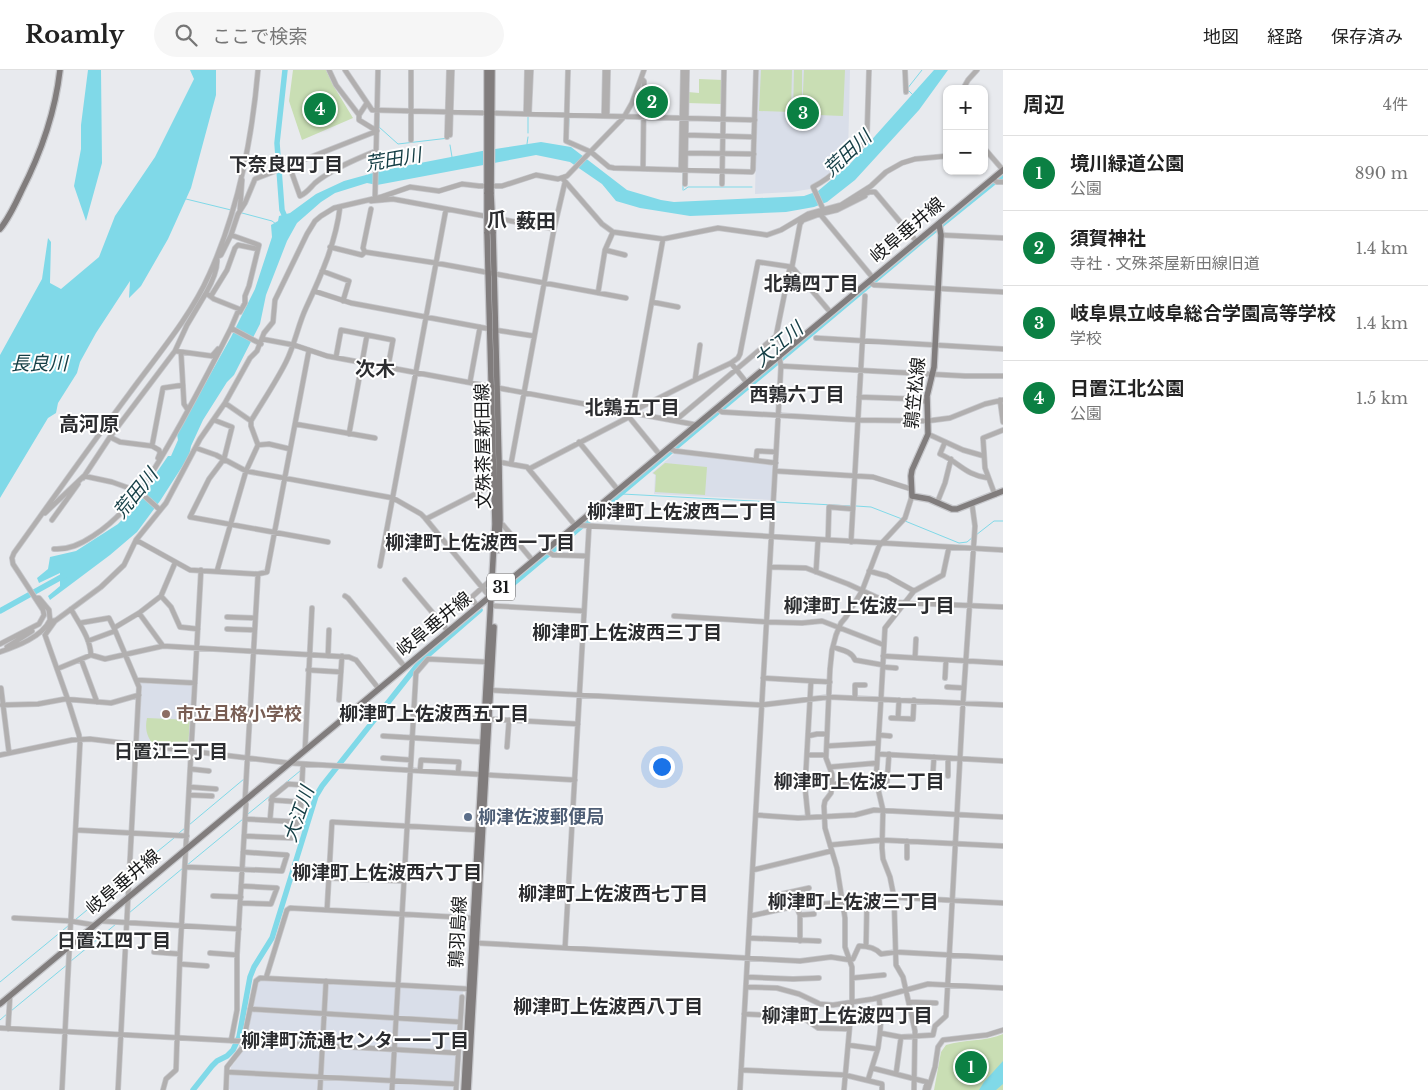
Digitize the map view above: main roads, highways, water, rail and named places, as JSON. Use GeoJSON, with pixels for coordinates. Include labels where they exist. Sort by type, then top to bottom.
{"type":"FeatureCollection","features":[{"type":"Feature","properties":{"kind":"main road"},"geometry":{"type":"LineString","coordinates":[[0,229],[14,207],[43,143],[54,108],[60,70]]}},
{"type":"Feature","properties":{"kind":"main road","name":"文殊茶屋新田線"},"geometry":{"type":"LineString","coordinates":[[488,70],[489,113]]}},
{"type":"Feature","properties":{"kind":"main road","name":"文殊茶屋新田線"},"geometry":{"type":"LineString","coordinates":[[489,690],[495,606],[493,594],[495,524],[494,386],[488,166],[492,70]]}},
{"type":"Feature","properties":{"kind":"main road","name":"岐阜垂井線"},"geometry":{"type":"LineString","coordinates":[[0,1004],[405,667],[423,658],[448,631],[533,561],[549,552],[582,526],[618,490],[660,455],[672,449],[697,425],[719,410],[747,383],[781,361],[787,350],[830,313],[872,282],[917,242],[940,226],[1003,170]]}},
{"type":"Feature","properties":{"kind":"main road","name":"鶉笠松線"},"geometry":{"type":"LineString","coordinates":[[940,226],[935,345],[927,402],[928,434],[912,470],[912,493],[952,509],[962,508],[1003,492]]}},
{"type":"Feature","properties":{"kind":"main road","name":"文殊茶屋新田線"},"geometry":{"type":"LineString","coordinates":[[493,594],[500,524],[499,462],[494,386]]}},
{"type":"Feature","properties":{"kind":"main road","name":"鶉羽島線"},"geometry":{"type":"LineString","coordinates":[[464,1090],[472,989],[473,918],[484,774],[483,742],[489,690],[488,662],[493,594]]}},
{"type":"Feature","properties":{"kind":"main road"},"geometry":{"type":"LineString","coordinates":[[468,1090],[487,719]]}},
{"type":"Feature","properties":{"kind":"water"},"geometry":{"type":"Polygon","coordinates":[[[88,70],[101,70],[102,163],[86,221],[74,186],[81,149],[81,125],[88,70]]]}},
{"type":"Feature","properties":{"kind":"water","name":"長良川"},"geometry":{"type":"Polygon","coordinates":[[[190,70],[216,70],[216,95],[191,188],[168,239],[141,286],[129,298],[130,281],[96,333],[80,362],[77,373],[58,403],[56,413],[48,418],[0,498],[0,355],[42,279],[48,238],[51,242],[50,283],[61,289],[99,257],[115,216],[155,157],[194,79],[190,70]]]}},
{"type":"Feature","properties":{"kind":"water"},"geometry":{"type":"Polygon","coordinates":[[[934,70],[948,70],[919,110],[855,180],[827,202],[814,207],[786,212],[690,216],[640,208],[616,201],[602,184],[570,162],[536,155],[377,185],[367,183],[335,193],[321,202],[297,223],[287,241],[266,295],[260,324],[234,375],[227,382],[203,420],[191,446],[189,456],[137,532],[50,600],[48,596],[60,586],[60,573],[39,583],[37,578],[48,569],[50,557],[76,551],[118,524],[148,491],[157,472],[168,456],[171,456],[178,440],[177,434],[231,337],[255,289],[272,237],[271,225],[278,221],[279,216],[290,213],[316,194],[344,181],[384,170],[541,142],[571,147],[627,190],[661,200],[674,202],[804,196],[818,191],[850,164],[934,70]]]}},
{"type":"Feature","properties":{"kind":"water"},"geometry":{"type":"Polygon","coordinates":[[[1003,1061],[1003,1084],[996,1090],[979,1090],[984,1082],[1003,1061]]]}},
{"type":"Feature","properties":{"kind":"waterway"},"geometry":{"type":"LineString","coordinates":[[285,70],[277,143],[282,210],[286,219]]}},
{"type":"Feature","properties":{"kind":"waterway"},"geometry":{"type":"LineString","coordinates":[[379,108],[380,70]]}},
{"type":"Feature","properties":{"kind":"waterway"},"geometry":{"type":"LineString","coordinates":[[907,89],[922,70]]}},
{"type":"Feature","properties":{"kind":"waterway"},"geometry":{"type":"LineString","coordinates":[[908,90],[914,96]]}},
{"type":"Feature","properties":{"kind":"waterway"},"geometry":{"type":"LineString","coordinates":[[379,114],[379,127],[398,144],[449,138]]}},
{"type":"Feature","properties":{"kind":"waterway"},"geometry":{"type":"LineString","coordinates":[[528,117],[528,133]]}},
{"type":"Feature","properties":{"kind":"waterway"},"geometry":{"type":"LineString","coordinates":[[568,140],[569,119]]}},
{"type":"Feature","properties":{"kind":"waterway"},"geometry":{"type":"LineString","coordinates":[[527,144],[528,137]]}},
{"type":"Feature","properties":{"kind":"waterway"},"geometry":{"type":"LineString","coordinates":[[450,145],[452,157]]}},
{"type":"Feature","properties":{"kind":"waterway"},"geometry":{"type":"LineString","coordinates":[[683,171],[683,190]]}},
{"type":"Feature","properties":{"kind":"waterway","name":"大江川"},"geometry":{"type":"LineString","coordinates":[[502,593],[1003,175]]}},
{"type":"Feature","properties":{"kind":"waterway"},"geometry":{"type":"LineString","coordinates":[[684,190],[688,187],[752,187]]}},
{"type":"Feature","properties":{"kind":"waterway"},"geometry":{"type":"LineString","coordinates":[[186,199],[231,210]]}},
{"type":"Feature","properties":{"kind":"waterway"},"geometry":{"type":"LineString","coordinates":[[242,213],[272,221],[276,224]]}},
{"type":"Feature","properties":{"kind":"waterway"},"geometry":{"type":"LineString","coordinates":[[622,494],[772,502]]}},
{"type":"Feature","properties":{"kind":"waterway"},"geometry":{"type":"LineString","coordinates":[[776,502],[852,506]]}},
{"type":"Feature","properties":{"kind":"waterway"},"geometry":{"type":"LineString","coordinates":[[856,506],[871,507],[902,519]]}},
{"type":"Feature","properties":{"kind":"waterway"},"geometry":{"type":"LineString","coordinates":[[905,521],[959,543],[967,542],[973,537]]}},
{"type":"Feature","properties":{"kind":"waterway"},"geometry":{"type":"LineString","coordinates":[[976,535],[994,521],[1003,521]]}},
{"type":"Feature","properties":{"kind":"waterway","name":"荒田川"},"geometry":{"type":"LineString","coordinates":[[0,611],[65,575]]}},
{"type":"Feature","properties":{"kind":"waterway","name":"大江川"},"geometry":{"type":"LineString","coordinates":[[193,1090],[212,1066],[233,1050],[239,1037],[250,977],[272,938],[316,796],[420,662],[480,610]]}},
{"type":"Feature","properties":{"kind":"waterway"},"geometry":{"type":"LineString","coordinates":[[277,790],[300,771]]}},
{"type":"Feature","properties":{"kind":"waterway"},"geometry":{"type":"LineString","coordinates":[[189,825],[244,779]]}},
{"type":"Feature","properties":{"kind":"waterway"},"geometry":{"type":"LineString","coordinates":[[248,814],[270,796]]}},
{"type":"Feature","properties":{"kind":"waterway"},"geometry":{"type":"LineString","coordinates":[[186,866],[243,819]]}},
{"type":"Feature","properties":{"kind":"waterway"},"geometry":{"type":"LineString","coordinates":[[179,833],[185,828]]}},
{"type":"Feature","properties":{"kind":"waterway"},"geometry":{"type":"LineString","coordinates":[[131,873],[174,838]]}},
{"type":"Feature","properties":{"kind":"waterway"},"geometry":{"type":"LineString","coordinates":[[129,913],[183,868]]}},
{"type":"Feature","properties":{"kind":"waterway"},"geometry":{"type":"LineString","coordinates":[[75,920],[128,876]]}},
{"type":"Feature","properties":{"kind":"waterway"},"geometry":{"type":"LineString","coordinates":[[71,961],[116,924]]}},
{"type":"Feature","properties":{"kind":"waterway"},"geometry":{"type":"LineString","coordinates":[[0,982],[68,926]]}},
{"type":"Feature","properties":{"kind":"waterway"},"geometry":{"type":"LineString","coordinates":[[11,1011],[68,964]]}},
{"type":"Feature","properties":{"kind":"waterway"},"geometry":{"type":"LineString","coordinates":[[0,1020],[8,1013]]}},
{"type":"Feature","properties":{"kind":"place","name":"須賀神社"},"geometry":{"type":"Point","coordinates":[652,102]}},
{"type":"Feature","properties":{"kind":"place","name":"日置江北公園"},"geometry":{"type":"Point","coordinates":[320,109]}},
{"type":"Feature","properties":{"kind":"place","name":"岐阜県立岐阜総合学園高等学校"},"geometry":{"type":"Point","coordinates":[803,113]}},
{"type":"Feature","properties":{"kind":"place","name":"市立且格小学校"},"geometry":{"type":"Point","coordinates":[166,714]}},
{"type":"Feature","properties":{"kind":"place","name":"柳津佐波郵便局"},"geometry":{"type":"Point","coordinates":[468,817]}},
{"type":"Feature","properties":{"kind":"place","name":"境川緑道公園"},"geometry":{"type":"Point","coordinates":[971,1067]}},
{"type":"Feature","properties":{"kind":"district","name":"下奈良四丁目"},"geometry":{"type":"Point","coordinates":[286,164]}},
{"type":"Feature","properties":{"kind":"district","name":"爪"},"geometry":{"type":"Point","coordinates":[497,219]}},
{"type":"Feature","properties":{"kind":"district","name":"薮田"},"geometry":{"type":"Point","coordinates":[536,221]}},
{"type":"Feature","properties":{"kind":"district","name":"北鶉四丁目"},"geometry":{"type":"Point","coordinates":[811,283]}},
{"type":"Feature","properties":{"kind":"district","name":"次木"},"geometry":{"type":"Point","coordinates":[375,369]}},
{"type":"Feature","properties":{"kind":"district","name":"西鶉六丁目"},"geometry":{"type":"Point","coordinates":[797,394]}},
{"type":"Feature","properties":{"kind":"district","name":"北鶉五丁目"},"geometry":{"type":"Point","coordinates":[632,407]}},
{"type":"Feature","properties":{"kind":"district","name":"高河原"},"geometry":{"type":"Point","coordinates":[89,424]}},
{"type":"Feature","properties":{"kind":"district","name":"柳津町上佐波西二丁目"},"geometry":{"type":"Point","coordinates":[682,511]}},
{"type":"Feature","properties":{"kind":"district","name":"柳津町上佐波西一丁目"},"geometry":{"type":"Point","coordinates":[480,542]}},
{"type":"Feature","properties":{"kind":"district","name":"柳津町上佐波一丁目"},"geometry":{"type":"Point","coordinates":[869,605]}},
{"type":"Feature","properties":{"kind":"district","name":"柳津町上佐波西三丁目"},"geometry":{"type":"Point","coordinates":[627,632]}},
{"type":"Feature","properties":{"kind":"district","name":"柳津町上佐波西五丁目"},"geometry":{"type":"Point","coordinates":[434,713]}},
{"type":"Feature","properties":{"kind":"district","name":"日置江三丁目"},"geometry":{"type":"Point","coordinates":[171,751]}},
{"type":"Feature","properties":{"kind":"district","name":"柳津町上佐波二丁目"},"geometry":{"type":"Point","coordinates":[859,781]}},
{"type":"Feature","properties":{"kind":"district","name":"柳津町上佐波西六丁目"},"geometry":{"type":"Point","coordinates":[387,872]}},
{"type":"Feature","properties":{"kind":"district","name":"柳津町上佐波西七丁目"},"geometry":{"type":"Point","coordinates":[613,893]}},
{"type":"Feature","properties":{"kind":"district","name":"柳津町上佐波三丁目"},"geometry":{"type":"Point","coordinates":[853,901]}},
{"type":"Feature","properties":{"kind":"district","name":"日置江四丁目"},"geometry":{"type":"Point","coordinates":[114,940]}},
{"type":"Feature","properties":{"kind":"district","name":"柳津町上佐波西八丁目"},"geometry":{"type":"Point","coordinates":[608,1006]}},
{"type":"Feature","properties":{"kind":"district","name":"柳津町上佐波四丁目"},"geometry":{"type":"Point","coordinates":[847,1015]}},
{"type":"Feature","properties":{"kind":"district","name":"柳津町流通センター一丁目"},"geometry":{"type":"Point","coordinates":[355,1040]}}]}
